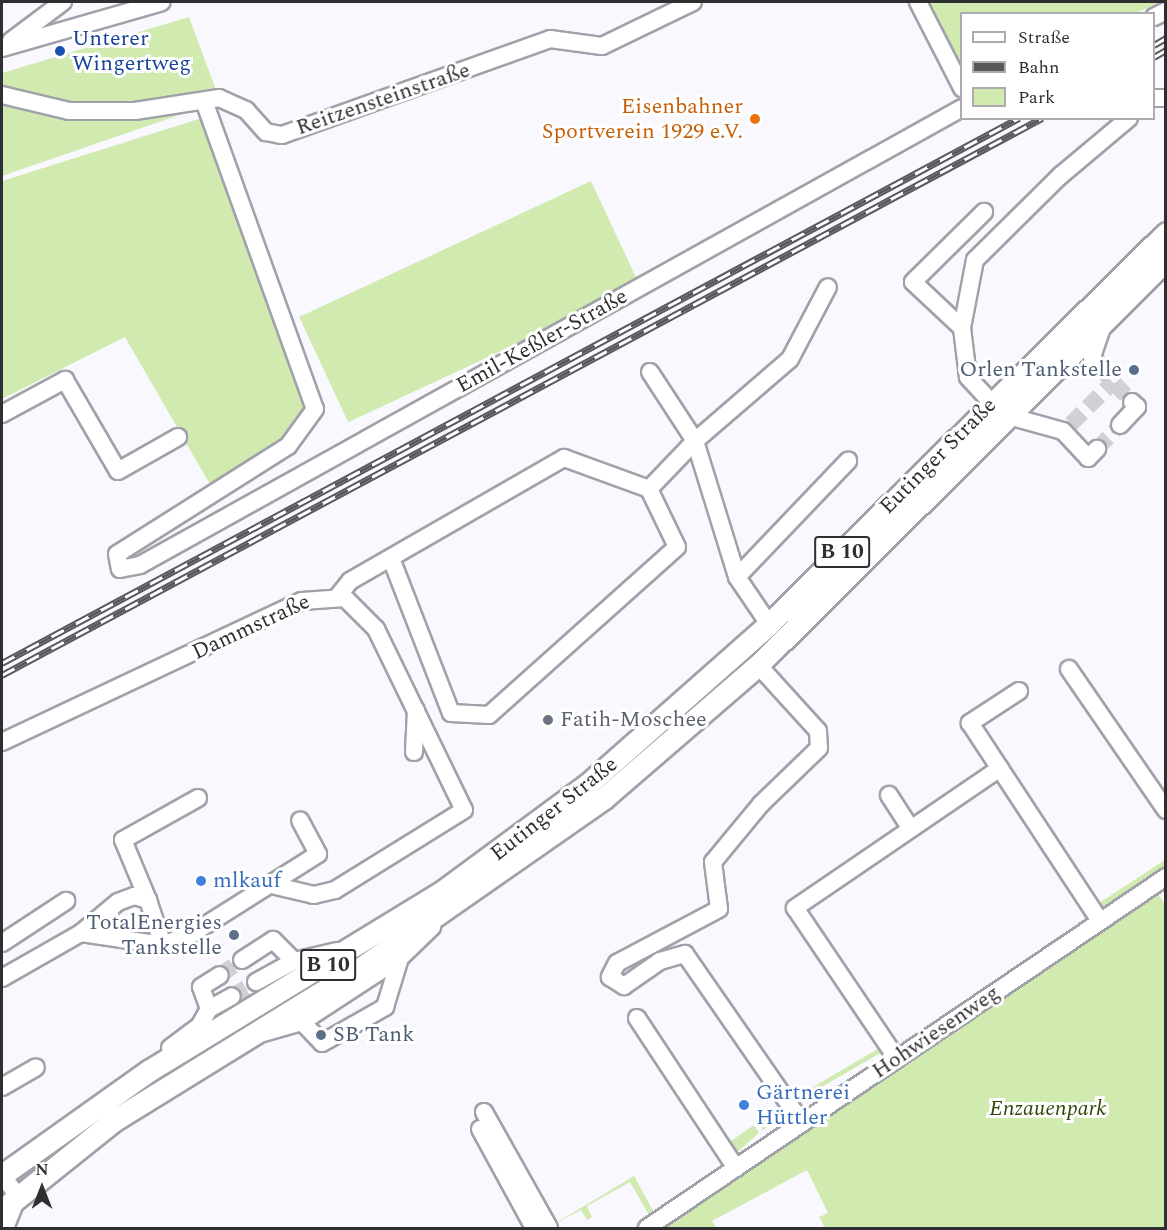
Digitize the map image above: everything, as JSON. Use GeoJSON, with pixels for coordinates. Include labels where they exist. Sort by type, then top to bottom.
{"type":"FeatureCollection","features":[{"type":"Feature","properties":{"kind":"main road","name":"Eutinger Straße"},"geometry":{"type":"LineString","coordinates":[[2,1210],[80,1145],[163,1089],[451,907],[604,798],[758,664],[1166,233]]}},
{"type":"Feature","properties":{"kind":"main road","name":"Eutinger Straße"},"geometry":{"type":"LineString","coordinates":[[2,1175],[150,1070],[358,947],[587,785],[770,624],[998,409],[1106,317],[1166,260]]}},
{"type":"Feature","properties":{"kind":"main road"},"geometry":{"type":"LineString","coordinates":[[150,1070],[163,1089]]}},
{"type":"Feature","properties":{"kind":"street"},"geometry":{"type":"LineString","coordinates":[[2,47],[63,2]]}},
{"type":"Feature","properties":{"kind":"street"},"geometry":{"type":"LineString","coordinates":[[2,47],[162,2]]}},
{"type":"Feature","properties":{"kind":"street","name":"Reitzensteinstraße"},"geometry":{"type":"LineString","coordinates":[[2,94],[69,111],[135,111],[204,101],[231,100],[266,132],[282,135],[550,39],[602,46],[693,2]]}},
{"type":"Feature","properties":{"kind":"street"},"geometry":{"type":"LineString","coordinates":[[918,2],[960,84]]}},
{"type":"Feature","properties":{"kind":"street","name":"Emil-Keßler-Straße"},"geometry":{"type":"LineString","coordinates":[[204,101],[315,409],[288,446],[117,554],[120,569],[140,565],[885,146],[960,109]]}},
{"type":"Feature","properties":{"kind":"street"},"geometry":{"type":"LineString","coordinates":[[1097,449],[1088,458],[1067,427],[998,409],[968,377],[962,328],[975,260],[1060,176],[1127,120]]}},
{"type":"Feature","properties":{"kind":"street"},"geometry":{"type":"LineString","coordinates":[[962,328],[913,282],[984,212]]}},
{"type":"Feature","properties":{"kind":"street"},"geometry":{"type":"LineString","coordinates":[[649,489],[695,441],[790,359],[828,287]]}},
{"type":"Feature","properties":{"kind":"street"},"geometry":{"type":"LineString","coordinates":[[1098,366],[1092,357],[1106,317]]}},
{"type":"Feature","properties":{"kind":"street"},"geometry":{"type":"LineString","coordinates":[[650,372],[695,441],[737,577],[770,624]]}},
{"type":"Feature","properties":{"kind":"street"},"geometry":{"type":"LineString","coordinates":[[2,414],[65,380],[118,471],[178,437]]}},
{"type":"Feature","properties":{"kind":"street"},"geometry":{"type":"LineString","coordinates":[[1120,425],[1137,407],[1132,402]]}},
{"type":"Feature","properties":{"kind":"street"},"geometry":{"type":"LineString","coordinates":[[338,596],[350,581],[564,458],[649,489],[677,547],[489,715],[451,712],[391,558]]}},
{"type":"Feature","properties":{"kind":"street"},"geometry":{"type":"LineString","coordinates":[[737,577],[848,460]]}},
{"type":"Feature","properties":{"kind":"street","name":"Dammstraße"},"geometry":{"type":"LineString","coordinates":[[2,742],[302,601],[338,596],[367,616],[416,706],[464,810],[335,890],[314,895],[268,884]]}},
{"type":"Feature","properties":{"kind":"street"},"geometry":{"type":"LineString","coordinates":[[758,664],[818,731],[819,747],[761,804],[713,862],[719,909],[617,963],[610,977],[624,986],[660,961],[685,954],[802,1123]]}},
{"type":"Feature","properties":{"kind":"street"},"geometry":{"type":"LineString","coordinates":[[1069,669],[1166,810]]}},
{"type":"Feature","properties":{"kind":"street"},"geometry":{"type":"LineString","coordinates":[[1019,691],[970,723],[1100,921]]}},
{"type":"Feature","properties":{"kind":"street"},"geometry":{"type":"LineString","coordinates":[[414,752],[416,706]]}},
{"type":"Feature","properties":{"kind":"street"},"geometry":{"type":"LineString","coordinates":[[897,1059],[795,908],[1000,768]]}},
{"type":"Feature","properties":{"kind":"street"},"geometry":{"type":"LineString","coordinates":[[890,795],[911,829]]}},
{"type":"Feature","properties":{"kind":"street"},"geometry":{"type":"LineString","coordinates":[[163,945],[148,900],[123,840],[198,798]]}},
{"type":"Feature","properties":{"kind":"street"},"geometry":{"type":"LineString","coordinates":[[81,933],[163,945],[193,933],[318,854],[300,820]]}},
{"type":"Feature","properties":{"kind":"street","name":"Hohwiesenweg"},"geometry":{"type":"LineString","coordinates":[[646,1228],[1166,877]]}},
{"type":"Feature","properties":{"kind":"street"},"geometry":{"type":"LineString","coordinates":[[2,978],[81,933],[118,902],[148,900]]}},
{"type":"Feature","properties":{"kind":"street"},"geometry":{"type":"LineString","coordinates":[[2,943],[66,901]]}},
{"type":"Feature","properties":{"kind":"street"},"geometry":{"type":"LineString","coordinates":[[244,1038],[302,1022],[400,958],[451,907]]}},
{"type":"Feature","properties":{"kind":"street"},"geometry":{"type":"LineString","coordinates":[[242,960],[273,940],[294,960]]}},
{"type":"Feature","properties":{"kind":"street"},"geometry":{"type":"LineString","coordinates":[[256,982],[294,960],[358,947]]}},
{"type":"Feature","properties":{"kind":"street"},"geometry":{"type":"LineString","coordinates":[[302,1022],[322,1043],[385,1007],[400,958]]}},
{"type":"Feature","properties":{"kind":"street"},"geometry":{"type":"LineString","coordinates":[[209,1009],[201,987],[220,975]]}},
{"type":"Feature","properties":{"kind":"street"},"geometry":{"type":"LineString","coordinates":[[104,1102],[115,1085],[200,1025],[209,1009],[232,996]]}},
{"type":"Feature","properties":{"kind":"street"},"geometry":{"type":"LineString","coordinates":[[637,1018],[735,1168]]}},
{"type":"Feature","properties":{"kind":"street"},"geometry":{"type":"LineString","coordinates":[[2,1088],[36,1067]]}},
{"type":"Feature","properties":{"kind":"street"},"geometry":{"type":"LineString","coordinates":[[484,1112],[549,1228]]}},
{"type":"Feature","properties":{"kind":"street"},"geometry":{"type":"LineString","coordinates":[[480,1129],[534,1228]]}},
{"type":"Feature","properties":{"kind":"street"},"geometry":{"type":"LineString","coordinates":[[2,1175],[18,1196],[5,1228]]}},
{"type":"Feature","properties":{"kind":"green space"},"geometry":{"type":"Polygon","coordinates":[[[918,2],[1160,2],[1138,12],[960,12],[960,69],[918,2]]]}},
{"type":"Feature","properties":{"kind":"green space"},"geometry":{"type":"Polygon","coordinates":[[[189,17],[220,101],[2,176],[2,73],[189,17]]]}},
{"type":"Feature","properties":{"kind":"green space"},"geometry":{"type":"Polygon","coordinates":[[[205,117],[315,409],[302,434],[215,493],[125,337],[2,399],[2,181],[205,117]]]}},
{"type":"Feature","properties":{"kind":"green space"},"geometry":{"type":"Polygon","coordinates":[[[591,181],[640,286],[348,422],[299,317],[591,181]]]}},
{"type":"Feature","properties":{"kind":"green space"},"geometry":{"type":"Polygon","coordinates":[[[1165,860],[1165,873],[1106,914],[1096,905],[1165,860]]]}},
{"type":"Feature","properties":{"kind":"green space","name":"Enzauenpark"},"geometry":{"type":"Polygon","coordinates":[[[1158,893],[1165,905],[1165,1228],[825,1228],[819,1217],[828,1213],[807,1170],[712,1221],[716,1228],[659,1228],[1158,893]]]}},
{"type":"Feature","properties":{"kind":"green space"},"geometry":{"type":"Polygon","coordinates":[[[881,1047],[882,1052],[796,1102],[786,1094],[796,1097],[881,1047]]]}},
{"type":"Feature","properties":{"kind":"green space"},"geometry":{"type":"Polygon","coordinates":[[[785,1105],[786,1115],[763,1130],[758,1123],[785,1105]]]}},
{"type":"Feature","properties":{"kind":"green space"},"geometry":{"type":"Polygon","coordinates":[[[754,1125],[759,1133],[734,1155],[725,1145],[754,1125]]]}},
{"type":"Feature","properties":{"kind":"green space"},"geometry":{"type":"Polygon","coordinates":[[[634,1176],[656,1216],[649,1215],[630,1182],[587,1206],[592,1217],[587,1220],[581,1210],[551,1226],[634,1176]]]}},
{"type":"Feature","properties":{"kind":"tunnel"},"geometry":{"type":"LineString","coordinates":[[1098,366],[1132,402]]}},
{"type":"Feature","properties":{"kind":"tunnel"},"geometry":{"type":"LineString","coordinates":[[1071,424],[1113,382]]}},
{"type":"Feature","properties":{"kind":"tunnel"},"geometry":{"type":"LineString","coordinates":[[1097,449],[1120,425]]}},
{"type":"Feature","properties":{"kind":"tunnel"},"geometry":{"type":"LineString","coordinates":[[220,975],[242,960]]}},
{"type":"Feature","properties":{"kind":"tunnel"},"geometry":{"type":"LineString","coordinates":[[232,996],[256,982]]}},
{"type":"Feature","properties":{"kind":"railway"},"geometry":{"type":"LineString","coordinates":[[1155,44],[1166,38]]}},
{"type":"Feature","properties":{"kind":"railway"},"geometry":{"type":"LineString","coordinates":[[1155,56],[1166,50]]}},
{"type":"Feature","properties":{"kind":"railway"},"geometry":{"type":"LineString","coordinates":[[2,663],[1015,120]]}},
{"type":"Feature","properties":{"kind":"railway"},"geometry":{"type":"LineString","coordinates":[[2,675],[1038,120]]}},
{"type":"Feature","properties":{"kind":"place","name":"Unterer Wingertweg"},"geometry":{"type":"Point","coordinates":[60,51]}},
{"type":"Feature","properties":{"kind":"place","name":"Eisenbahner Sportverein 1929 e.V."},"geometry":{"type":"Point","coordinates":[755,119]}},
{"type":"Feature","properties":{"kind":"place","name":"Orlen Tankstelle"},"geometry":{"type":"Point","coordinates":[1134,370]}},
{"type":"Feature","properties":{"kind":"place","name":"Fatih-Moschee"},"geometry":{"type":"Point","coordinates":[548,720]}},
{"type":"Feature","properties":{"kind":"place","name":"mlkauf"},"geometry":{"type":"Point","coordinates":[201,881]}},
{"type":"Feature","properties":{"kind":"place","name":"TotalEnergies Tankstelle"},"geometry":{"type":"Point","coordinates":[234,935]}},
{"type":"Feature","properties":{"kind":"place","name":"SB Tank"},"geometry":{"type":"Point","coordinates":[321,1035]}},
{"type":"Feature","properties":{"kind":"place","name":"Gärtnerei Hüttler"},"geometry":{"type":"Point","coordinates":[744,1105]}}]}
